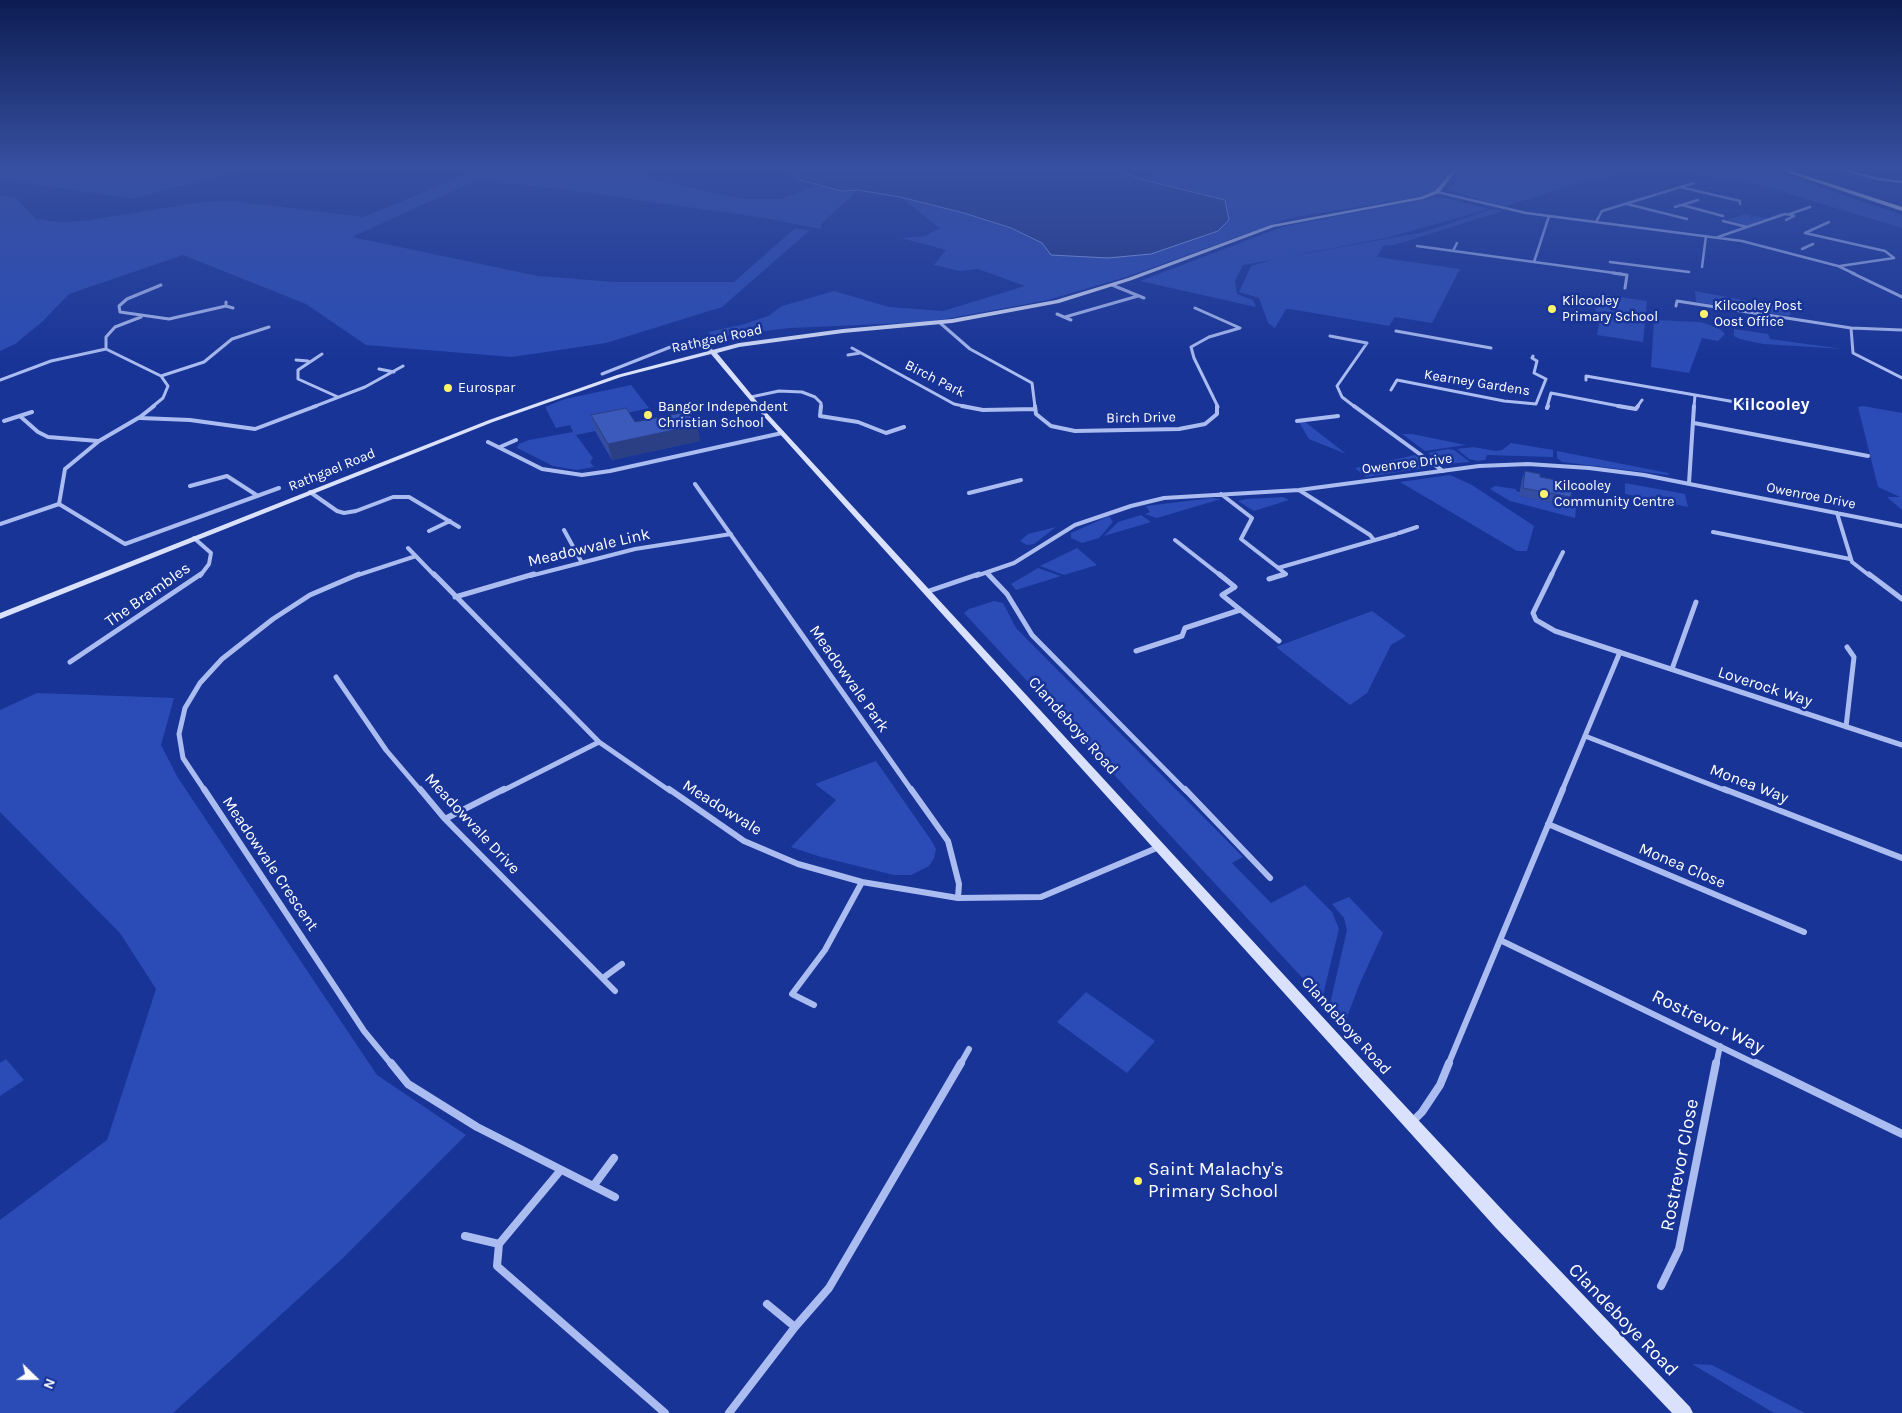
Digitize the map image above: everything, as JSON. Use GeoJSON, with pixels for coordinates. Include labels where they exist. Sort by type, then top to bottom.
{"type":"FeatureCollection","features":[{"type":"Feature","properties":{"kind":"street","name":"Rathgael Road"},"geometry":{"type":"LineString","coordinates":[[0,616],[535,404],[613,377],[712,351],[808,335],[939,322],[1057,302],[1112,285],[1246,236]]}},
{"type":"Feature","properties":{"kind":"street"},"geometry":{"type":"LineString","coordinates":[[1534,262],[1542,236]]}},
{"type":"Feature","properties":{"kind":"street"},"geometry":{"type":"LineString","coordinates":[[1702,267],[1706,236],[1716,237],[1792,253],[1838,266],[1902,297]]}},
{"type":"Feature","properties":{"kind":"street"},"geometry":{"type":"LineString","coordinates":[[1821,236],[1884,251],[1894,258],[1838,266]]}},
{"type":"Feature","properties":{"kind":"street"},"geometry":{"type":"LineString","coordinates":[[1454,251],[1457,244]]}},
{"type":"Feature","properties":{"kind":"street"},"geometry":{"type":"LineString","coordinates":[[1802,249],[1813,244]]}},
{"type":"Feature","properties":{"kind":"street"},"geometry":{"type":"LineString","coordinates":[[1417,246],[1627,275],[1626,288]]}},
{"type":"Feature","properties":{"kind":"street"},"geometry":{"type":"LineString","coordinates":[[1610,262],[1689,272]]}},
{"type":"Feature","properties":{"kind":"street"},"geometry":{"type":"LineString","coordinates":[[161,285],[127,299],[119,306],[120,312],[141,317],[169,319],[226,304],[233,308]]}},
{"type":"Feature","properties":{"kind":"street"},"geometry":{"type":"LineString","coordinates":[[1112,285],[1144,298]]}},
{"type":"Feature","properties":{"kind":"street"},"geometry":{"type":"LineString","coordinates":[[1064,317],[1138,296]]}},
{"type":"Feature","properties":{"kind":"street"},"geometry":{"type":"LineString","coordinates":[[1676,306],[1677,301],[1851,328],[1902,330]]}},
{"type":"Feature","properties":{"kind":"street","name":"Birch Drive"},"geometry":{"type":"LineString","coordinates":[[1035,409],[1036,414],[1044,423],[1075,431],[1179,429],[1205,424],[1216,414],[1218,407],[1194,358],[1191,347],[1209,337],[1240,328],[1195,308]]}},
{"type":"Feature","properties":{"kind":"street"},"geometry":{"type":"LineString","coordinates":[[1057,314],[1071,320]]}},
{"type":"Feature","properties":{"kind":"street"},"geometry":{"type":"LineString","coordinates":[[106,349],[106,337],[116,327],[141,317]]}},
{"type":"Feature","properties":{"kind":"street"},"geometry":{"type":"LineString","coordinates":[[939,322],[948,333],[970,349],[1032,382],[1035,409]]}},
{"type":"Feature","properties":{"kind":"street"},"geometry":{"type":"LineString","coordinates":[[160,376],[204,362],[232,339],[269,327]]}},
{"type":"Feature","properties":{"kind":"street"},"geometry":{"type":"LineString","coordinates":[[1851,328],[1853,353],[1902,378]]}},
{"type":"Feature","properties":{"kind":"street"},"geometry":{"type":"LineString","coordinates":[[258,331],[265,334]]}},
{"type":"Feature","properties":{"kind":"street"},"geometry":{"type":"LineString","coordinates":[[1396,332],[1491,348]]}},
{"type":"Feature","properties":{"kind":"street"},"geometry":{"type":"LineString","coordinates":[[1330,336],[1367,343],[1337,386],[1342,397],[1443,471]]}},
{"type":"Feature","properties":{"kind":"street"},"geometry":{"type":"LineString","coordinates":[[602,374],[673,346],[699,341],[712,351]]}},
{"type":"Feature","properties":{"kind":"street","name":"Birch Park"},"geometry":{"type":"LineString","coordinates":[[852,348],[954,404],[983,410],[1035,409]]}},
{"type":"Feature","properties":{"kind":"street"},"geometry":{"type":"LineString","coordinates":[[0,380],[51,362],[106,349],[160,376],[168,386],[164,398],[140,418],[99,441],[65,469],[59,504]]}},
{"type":"Feature","properties":{"kind":"street","name":"Clandeboye Road"},"geometry":{"type":"LineString","coordinates":[[712,351],[782,433],[1411,1123],[1684,1413]]}},
{"type":"Feature","properties":{"kind":"street"},"geometry":{"type":"LineString","coordinates":[[848,356],[860,353]]}},
{"type":"Feature","properties":{"kind":"street"},"geometry":{"type":"LineString","coordinates":[[322,354],[308,361],[298,370],[298,379],[338,397]]}},
{"type":"Feature","properties":{"kind":"street","name":"Kearney Gardens"},"geometry":{"type":"LineString","coordinates":[[1391,390],[1397,380],[1504,401],[1536,404],[1546,379],[1534,373],[1537,361],[1532,358],[1534,356]]}},
{"type":"Feature","properties":{"kind":"street"},"geometry":{"type":"LineString","coordinates":[[296,360],[308,361]]}},
{"type":"Feature","properties":{"kind":"street"},"geometry":{"type":"LineString","coordinates":[[140,418],[190,420],[255,428],[377,382],[403,366]]}},
{"type":"Feature","properties":{"kind":"street"},"geometry":{"type":"LineString","coordinates":[[379,369],[394,372]]}},
{"type":"Feature","properties":{"kind":"street"},"geometry":{"type":"LineString","coordinates":[[1586,380],[1586,376],[1777,410]]}},
{"type":"Feature","properties":{"kind":"street"},"geometry":{"type":"LineString","coordinates":[[779,391],[781,385]]}},
{"type":"Feature","properties":{"kind":"street"},"geometry":{"type":"LineString","coordinates":[[751,397],[779,391],[802,392],[815,396],[821,403],[820,416],[858,422],[886,433],[904,427]]}},
{"type":"Feature","properties":{"kind":"street","name":"Kearney Gardens"},"geometry":{"type":"LineString","coordinates":[[1547,408],[1552,393],[1636,411],[1642,400]]}},
{"type":"Feature","properties":{"kind":"street"},"geometry":{"type":"LineString","coordinates":[[1689,483],[1696,395]]}},
{"type":"Feature","properties":{"kind":"street"},"geometry":{"type":"LineString","coordinates":[[4,421],[32,412]]}},
{"type":"Feature","properties":{"kind":"street"},"geometry":{"type":"LineString","coordinates":[[1297,421],[1338,416]]}},
{"type":"Feature","properties":{"kind":"street"},"geometry":{"type":"LineString","coordinates":[[21,417],[38,432],[48,437],[99,441]]}},
{"type":"Feature","properties":{"kind":"street"},"geometry":{"type":"LineString","coordinates":[[1694,423],[1868,456]]}},
{"type":"Feature","properties":{"kind":"street"},"geometry":{"type":"LineString","coordinates":[[488,442],[542,469],[582,475],[619,469],[782,433]]}},
{"type":"Feature","properties":{"kind":"street"},"geometry":{"type":"LineString","coordinates":[[500,447],[516,440]]}},
{"type":"Feature","properties":{"kind":"street","name":"Owenroe Drive"},"geometry":{"type":"LineString","coordinates":[[928,591],[1014,563],[1057,535],[1102,515],[1164,498],[1299,490],[1479,466],[1528,464],[1614,471],[1689,483],[1902,526]]}},
{"type":"Feature","properties":{"kind":"street"},"geometry":{"type":"LineString","coordinates":[[222,476],[223,469]]}},
{"type":"Feature","properties":{"kind":"street"},"geometry":{"type":"LineString","coordinates":[[190,486],[227,476],[258,496]]}},
{"type":"Feature","properties":{"kind":"street"},"geometry":{"type":"LineString","coordinates":[[969,493],[1021,480]]}},
{"type":"Feature","properties":{"kind":"street","name":"Meadowvale Park"},"geometry":{"type":"LineString","coordinates":[[695,484],[948,841],[959,884],[958,898]]}},
{"type":"Feature","properties":{"kind":"street"},"geometry":{"type":"LineString","coordinates":[[0,524],[59,504],[126,544],[142,540],[279,488]]}},
{"type":"Feature","properties":{"kind":"street"},"geometry":{"type":"LineString","coordinates":[[1299,490],[1370,535],[1374,540]]}},
{"type":"Feature","properties":{"kind":"street"},"geometry":{"type":"LineString","coordinates":[[310,492],[337,511],[344,513],[356,511],[393,497],[409,497],[459,527]]}},
{"type":"Feature","properties":{"kind":"street"},"geometry":{"type":"LineString","coordinates":[[1221,494],[1252,518],[1241,539],[1286,574],[1268,579]]}},
{"type":"Feature","properties":{"kind":"street"},"geometry":{"type":"LineString","coordinates":[[1837,513],[1850,558]]}},
{"type":"Feature","properties":{"kind":"street"},"geometry":{"type":"LineString","coordinates":[[429,531],[450,521]]}},
{"type":"Feature","properties":{"kind":"street"},"geometry":{"type":"LineString","coordinates":[[1278,568],[1417,527]]}},
{"type":"Feature","properties":{"kind":"street"},"geometry":{"type":"LineString","coordinates":[[564,530],[581,561]]}},
{"type":"Feature","properties":{"kind":"street"},"geometry":{"type":"LineString","coordinates":[[1713,532],[1850,558],[1902,599]]}},
{"type":"Feature","properties":{"kind":"street","name":"Meadowvale Link"},"geometry":{"type":"LineString","coordinates":[[455,597],[581,561],[635,549],[731,534]]}},
{"type":"Feature","properties":{"kind":"street","name":"The Brambles"},"geometry":{"type":"LineString","coordinates":[[70,662],[179,590],[206,569],[211,553],[194,538]]}},
{"type":"Feature","properties":{"kind":"street"},"geometry":{"type":"LineString","coordinates":[[1175,540],[1235,587],[1222,595],[1279,641]]}},
{"type":"Feature","properties":{"kind":"street","name":"Meadowvale"},"geometry":{"type":"LineString","coordinates":[[408,548],[600,742],[744,841],[798,864],[862,882],[958,898],[1041,898],[1159,847]]}},
{"type":"Feature","properties":{"kind":"street","name":"Loverock Way"},"geometry":{"type":"LineString","coordinates":[[1563,552],[1533,613],[1536,620],[1555,631],[1902,745]]}},
{"type":"Feature","properties":{"kind":"street","name":"Meadowvale Crescent"},"geometry":{"type":"LineString","coordinates":[[416,556],[322,589],[292,606],[236,648],[210,671],[192,696],[181,721],[180,746],[183,758],[364,1031],[408,1084],[477,1127],[560,1171],[594,1185],[615,1197]]}},
{"type":"Feature","properties":{"kind":"street"},"geometry":{"type":"LineString","coordinates":[[987,573],[1007,594],[1032,635],[1134,736],[1270,878]]}},
{"type":"Feature","properties":{"kind":"street"},"geometry":{"type":"LineString","coordinates":[[1672,669],[1696,602]]}},
{"type":"Feature","properties":{"kind":"street"},"geometry":{"type":"LineString","coordinates":[[1136,651],[1182,636],[1185,628],[1240,610]]}},
{"type":"Feature","properties":{"kind":"street"},"geometry":{"type":"LineString","coordinates":[[1144,654],[1146,647]]}},
{"type":"Feature","properties":{"kind":"street"},"geometry":{"type":"LineString","coordinates":[[1846,727],[1854,658],[1847,647]]}},
{"type":"Feature","properties":{"kind":"street"},"geometry":{"type":"LineString","coordinates":[[1411,1123],[1422,1112],[1440,1085],[1620,652]]}},
{"type":"Feature","properties":{"kind":"street","name":"Meadowvale Drive"},"geometry":{"type":"LineString","coordinates":[[336,677],[386,750],[444,819],[615,991]]}},
{"type":"Feature","properties":{"kind":"street","name":"Monea Way"},"geometry":{"type":"LineString","coordinates":[[1585,736],[1902,858]]}},
{"type":"Feature","properties":{"kind":"street"},"geometry":{"type":"LineString","coordinates":[[444,819],[600,742]]}},
{"type":"Feature","properties":{"kind":"street","name":"Monea Close"},"geometry":{"type":"LineString","coordinates":[[1548,824],[1804,932]]}},
{"type":"Feature","properties":{"kind":"street"},"geometry":{"type":"LineString","coordinates":[[814,1005],[792,994],[825,950],[862,882]]}},
{"type":"Feature","properties":{"kind":"street","name":"Rostrevor Way"},"geometry":{"type":"LineString","coordinates":[[1500,940],[1902,1134]]}},
{"type":"Feature","properties":{"kind":"street"},"geometry":{"type":"LineString","coordinates":[[603,978],[622,964]]}},
{"type":"Feature","properties":{"kind":"street","name":"Rostrevor Close"},"geometry":{"type":"LineString","coordinates":[[1661,1286],[1679,1249],[1720,1046]]}},
{"type":"Feature","properties":{"kind":"street"},"geometry":{"type":"LineString","coordinates":[[728,1413],[795,1327],[829,1288],[969,1049]]}},
{"type":"Feature","properties":{"kind":"street"},"geometry":{"type":"LineString","coordinates":[[594,1185],[614,1158]]}},
{"type":"Feature","properties":{"kind":"street"},"geometry":{"type":"LineString","coordinates":[[560,1171],[498,1244],[497,1266],[665,1413]]}},
{"type":"Feature","properties":{"kind":"street"},"geometry":{"type":"LineString","coordinates":[[465,1236],[498,1244]]}},
{"type":"Feature","properties":{"kind":"street"},"geometry":{"type":"LineString","coordinates":[[767,1304],[795,1327]]}},
{"type":"Feature","properties":{"kind":"shaded area"},"geometry":{"type":"Polygon","coordinates":[[[0,236],[354,236],[352,237],[538,276],[615,282],[734,282],[786,236],[803,236],[722,307],[606,343],[512,357],[366,345],[306,304],[183,255],[69,294],[43,321],[15,344],[0,351],[0,236]]]}},
{"type":"Feature","properties":{"kind":"shaded area"},"geometry":{"type":"Polygon","coordinates":[[[925,236],[1027,236],[1042,243],[1072,236],[1240,236],[1126,277],[1048,300],[929,322],[790,328],[713,337],[708,332],[741,325],[768,316],[782,306],[834,291],[889,307],[943,311],[1025,286],[978,269],[960,271],[934,265],[946,250],[901,238],[925,236]]]}},
{"type":"Feature","properties":{"kind":"shaded area"},"geometry":{"type":"Polygon","coordinates":[[[1027,236],[1204,236],[1151,254],[1108,258],[1051,255],[1042,243],[1027,236]]]}},
{"type":"Feature","properties":{"kind":"shaded area"},"geometry":{"type":"Polygon","coordinates":[[[1258,236],[1394,236],[1287,257],[1402,236],[1423,236],[1394,245],[1383,246],[1377,257],[1460,269],[1432,323],[1395,317],[1389,326],[1286,309],[1275,328],[1268,323],[1259,298],[1239,292],[1251,266],[1272,260],[1243,265],[1235,281],[1237,294],[1253,300],[1256,307],[1140,281],[1258,236]]]}},
{"type":"Feature","properties":{"kind":"shaded area"},"geometry":{"type":"Polygon","coordinates":[[[1695,291],[1791,309],[1790,316],[1696,302],[1695,291]]]}},
{"type":"Feature","properties":{"kind":"shaded area"},"geometry":{"type":"Polygon","coordinates":[[[1599,294],[1647,301],[1643,342],[1597,335],[1599,324],[1594,317],[1599,294]]]}},
{"type":"Feature","properties":{"kind":"shaded area"},"geometry":{"type":"Polygon","coordinates":[[[1654,320],[1700,322],[1719,328],[1725,334],[1718,341],[1702,338],[1689,373],[1651,367],[1654,320]]]}},
{"type":"Feature","properties":{"kind":"shaded area"},"geometry":{"type":"Polygon","coordinates":[[[1734,329],[1768,334],[1770,339],[1843,349],[1763,344],[1734,336],[1734,329]]]}},
{"type":"Feature","properties":{"kind":"shaded area"},"geometry":{"type":"Polygon","coordinates":[[[631,385],[649,408],[623,414],[629,424],[576,435],[593,458],[590,462],[594,467],[577,470],[553,466],[517,448],[519,444],[529,440],[573,432],[570,425],[556,428],[545,407],[565,399],[631,385]]]}},
{"type":"Feature","properties":{"kind":"shaded area"},"geometry":{"type":"Polygon","coordinates":[[[1863,406],[1902,413],[1902,510],[1887,497],[1900,497],[1878,487],[1858,407],[1863,406]]]}},
{"type":"Feature","properties":{"kind":"shaded area"},"geometry":{"type":"Polygon","coordinates":[[[1304,421],[1346,454],[1309,439],[1299,422],[1304,421]]]}},
{"type":"Feature","properties":{"kind":"shaded area"},"geometry":{"type":"Polygon","coordinates":[[[1402,434],[1412,434],[1466,445],[1425,451],[1402,434]]]}},
{"type":"Feature","properties":{"kind":"shaded area"},"geometry":{"type":"Polygon","coordinates":[[[1511,443],[1553,450],[1553,457],[1487,455],[1485,460],[1478,461],[1469,459],[1457,449],[1473,447],[1496,451],[1502,450],[1511,443]]]}},
{"type":"Feature","properties":{"kind":"shaded area"},"geometry":{"type":"Polygon","coordinates":[[[1448,449],[1454,450],[1470,462],[1446,464],[1428,453],[1448,449]]]}},
{"type":"Feature","properties":{"kind":"shaded area"},"geometry":{"type":"Polygon","coordinates":[[[1557,451],[1668,473],[1669,475],[1562,462],[1557,458],[1557,451]]]}},
{"type":"Feature","properties":{"kind":"shaded area"},"geometry":{"type":"Polygon","coordinates":[[[1415,455],[1426,463],[1424,468],[1366,477],[1355,468],[1415,455]]]}},
{"type":"Feature","properties":{"kind":"shaded area"},"geometry":{"type":"Polygon","coordinates":[[[1450,475],[1472,485],[1534,526],[1527,551],[1517,551],[1400,482],[1450,475]]]}},
{"type":"Feature","properties":{"kind":"shaded area"},"geometry":{"type":"Polygon","coordinates":[[[1625,483],[1685,494],[1688,507],[1625,494],[1625,483]]]}},
{"type":"Feature","properties":{"kind":"shaded area"},"geometry":{"type":"Polygon","coordinates":[[[1495,486],[1516,489],[1516,491],[1520,492],[1520,496],[1576,508],[1575,518],[1510,501],[1490,489],[1495,486]]]}},
{"type":"Feature","properties":{"kind":"shaded area"},"geometry":{"type":"Polygon","coordinates":[[[1283,497],[1289,500],[1254,511],[1238,501],[1246,499],[1283,497]]]}},
{"type":"Feature","properties":{"kind":"shaded area"},"geometry":{"type":"Polygon","coordinates":[[[1212,498],[1221,499],[1157,518],[1145,514],[1150,512],[1146,506],[1212,498]]]}},
{"type":"Feature","properties":{"kind":"shaded area"},"geometry":{"type":"Polygon","coordinates":[[[1141,515],[1151,522],[1104,536],[1118,522],[1141,515]]]}},
{"type":"Feature","properties":{"kind":"shaded area"},"geometry":{"type":"Polygon","coordinates":[[[1109,516],[1113,522],[1099,538],[1082,543],[1071,538],[1071,533],[1109,516]]]}},
{"type":"Feature","properties":{"kind":"shaded area"},"geometry":{"type":"Polygon","coordinates":[[[1056,527],[1034,544],[1027,545],[1020,541],[1028,534],[1056,527]]]}},
{"type":"Feature","properties":{"kind":"shaded area"},"geometry":{"type":"Polygon","coordinates":[[[1077,548],[1097,565],[1064,575],[1040,566],[1077,548]]]}},
{"type":"Feature","properties":{"kind":"shaded area"},"geometry":{"type":"Polygon","coordinates":[[[1038,568],[1061,576],[1016,590],[1011,584],[1038,568]]]}},
{"type":"Feature","properties":{"kind":"shaded area"},"geometry":{"type":"Polygon","coordinates":[[[994,601],[1003,603],[1016,628],[1243,857],[1232,863],[1271,903],[1305,885],[1332,912],[1339,929],[1322,999],[964,613],[969,609],[994,601]]]}},
{"type":"Feature","properties":{"kind":"shaded area"},"geometry":{"type":"Polygon","coordinates":[[[1372,611],[1406,636],[1391,645],[1367,693],[1350,705],[1276,647],[1372,611]]]}},
{"type":"Feature","properties":{"kind":"shaded area"},"geometry":{"type":"Polygon","coordinates":[[[37,693],[174,698],[161,745],[178,778],[377,1075],[466,1135],[342,1259],[173,1413],[0,1413],[0,1220],[107,1140],[156,989],[120,933],[0,812],[0,710],[37,693]]]}},
{"type":"Feature","properties":{"kind":"shaded area"},"geometry":{"type":"Polygon","coordinates":[[[876,761],[936,849],[934,858],[929,866],[911,875],[894,875],[821,857],[791,847],[836,800],[815,784],[876,761]]]}},
{"type":"Feature","properties":{"kind":"shaded area"},"geometry":{"type":"Polygon","coordinates":[[[1349,897],[1383,933],[1360,983],[1345,1022],[1330,1004],[1347,930],[1344,918],[1332,904],[1349,897]]]}},
{"type":"Feature","properties":{"kind":"shaded area"},"geometry":{"type":"Polygon","coordinates":[[[1086,992],[1155,1041],[1127,1073],[1057,1022],[1086,992]]]}},
{"type":"Feature","properties":{"kind":"shaded area"},"geometry":{"type":"Polygon","coordinates":[[[6,1059],[24,1080],[0,1096],[0,1063],[6,1059]]]}},
{"type":"Feature","properties":{"kind":"shaded area"},"geometry":{"type":"Polygon","coordinates":[[[1692,1364],[1712,1365],[1805,1413],[1774,1413],[1692,1364]]]}},
{"type":"Feature","properties":{"kind":"building"},"geometry":{"type":"Polygon","coordinates":[[[626,408],[635,422],[687,412],[697,425],[608,444],[591,415],[626,408]]]}},
{"type":"Feature","properties":{"kind":"building"},"geometry":{"type":"Polygon","coordinates":[[[1525,471],[1540,474],[1540,477],[1572,483],[1571,497],[1523,488],[1525,471]]]}},
{"type":"Feature","properties":{"kind":"place","name":"Kilcooley Primary School"},"geometry":{"type":"Point","coordinates":[1552,309]}},
{"type":"Feature","properties":{"kind":"place","name":"Kilcooley Post Oost Office"},"geometry":{"type":"Point","coordinates":[1704,314]}},
{"type":"Feature","properties":{"kind":"place","name":"Eurospar"},"geometry":{"type":"Point","coordinates":[448,388]}},
{"type":"Feature","properties":{"kind":"place","name":"Bangor Independent Christian School"},"geometry":{"type":"Point","coordinates":[648,415]}},
{"type":"Feature","properties":{"kind":"place","name":"Kilcooley Community Centre"},"geometry":{"type":"Point","coordinates":[1544,494]}},
{"type":"Feature","properties":{"kind":"place","name":"Saint Malachy's Primary School"},"geometry":{"type":"Point","coordinates":[1138,1181]}},
{"type":"Feature","properties":{"kind":"district","name":"Kilcooley"},"geometry":{"type":"Point","coordinates":[1771,405]}}]}
